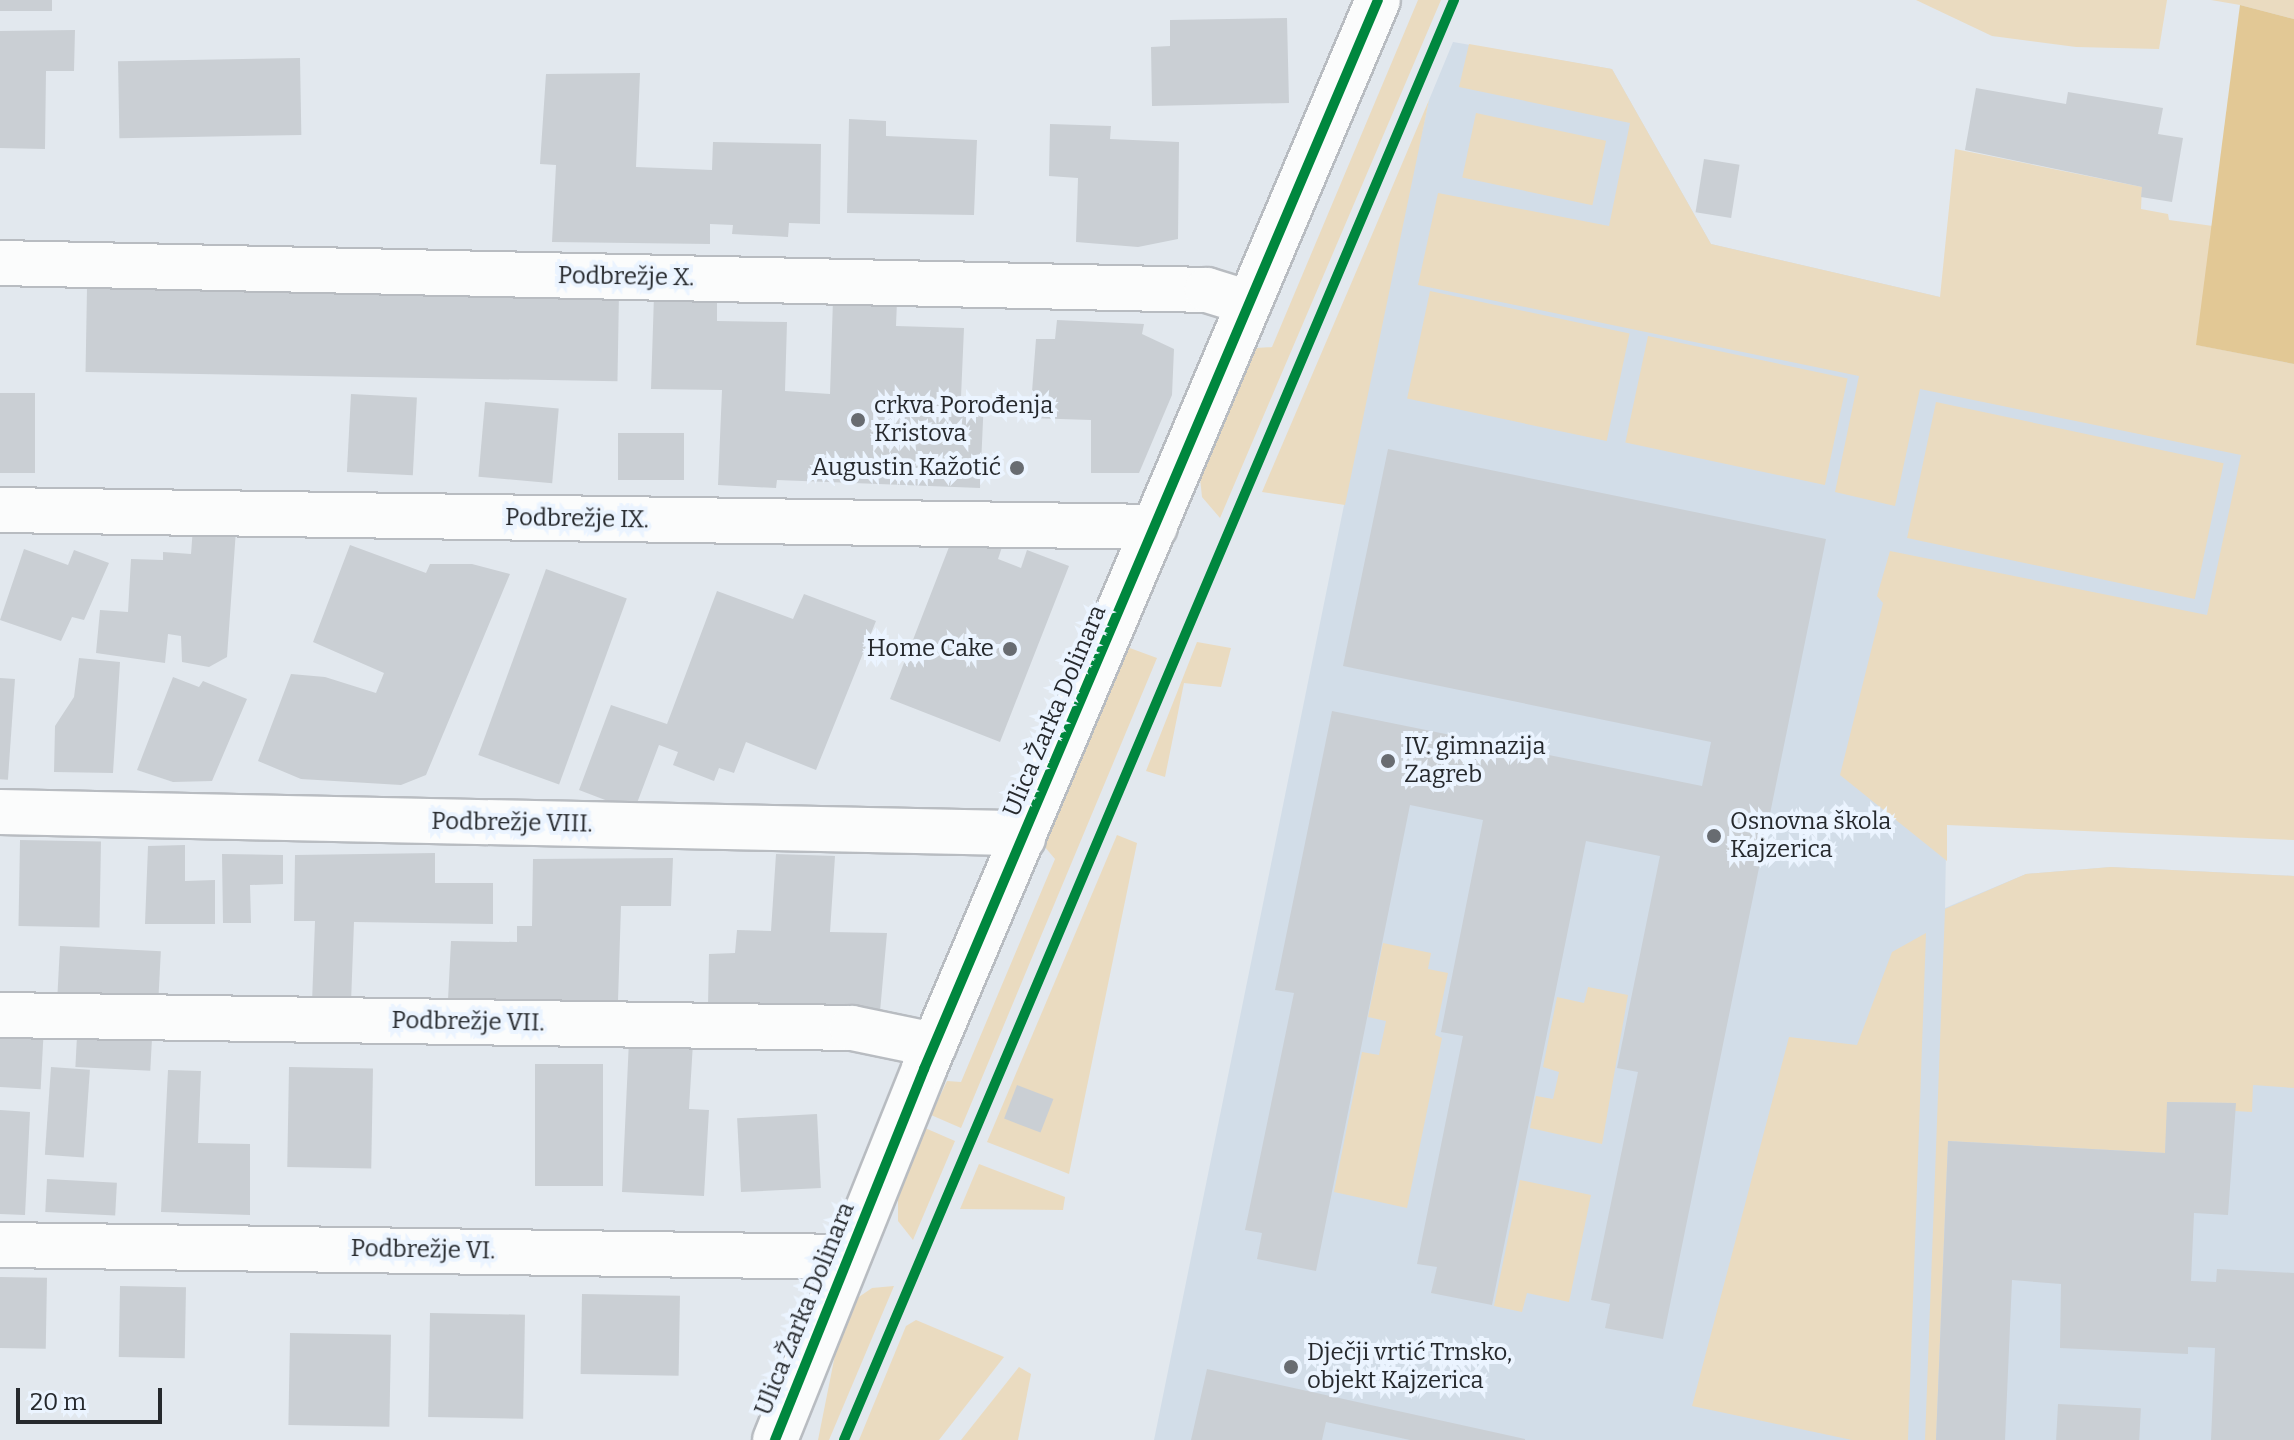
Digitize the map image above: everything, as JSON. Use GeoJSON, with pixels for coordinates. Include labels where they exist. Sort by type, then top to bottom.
{"type":"FeatureCollection","features":[{"type":"Feature","properties":{"kind":"street","name":"Ulica Žarka Dolinara"},"geometry":{"type":"LineString","coordinates":[[775,1440],[846,1257],[934,1045],[1378,0]]}},
{"type":"Feature","properties":{"kind":"street","name":"Podbrežje X."},"geometry":{"type":"LineString","coordinates":[[0,263],[1207,290],[1249,303]]}},
{"type":"Feature","properties":{"kind":"street","name":"Podbrežje IX."},"geometry":{"type":"LineString","coordinates":[[0,510],[1155,527]]}},
{"type":"Feature","properties":{"kind":"street","name":"Podbrežje VIII."},"geometry":{"type":"LineString","coordinates":[[0,812],[1008,833],[1023,838]]}},
{"type":"Feature","properties":{"kind":"street","name":"Podbrežje VII."},"geometry":{"type":"LineString","coordinates":[[0,1015],[852,1028],[934,1045]]}},
{"type":"Feature","properties":{"kind":"street","name":"Podbrežje VI."},"geometry":{"type":"LineString","coordinates":[[0,1245],[846,1257]]}},
{"type":"Feature","properties":{"kind":"shaded area"},"geometry":{"type":"Polygon","coordinates":[[[1418,0],[1441,0],[1220,518],[1202,497],[1200,478],[1256,348],[1272,347],[1418,0]]]}},
{"type":"Feature","properties":{"kind":"shaded area"},"geometry":{"type":"Polygon","coordinates":[[[1916,0],[2167,0],[2159,49],[2076,47],[1992,36],[1916,0]]]}},
{"type":"Feature","properties":{"kind":"shaded area"},"geometry":{"type":"Polygon","coordinates":[[[2211,0],[2294,0],[2294,19],[2240,5],[2211,0]]]}},
{"type":"Feature","properties":{"kind":"shaded area"},"geometry":{"type":"Polygon","coordinates":[[[2240,5],[2294,19],[2294,364],[2196,345],[2240,5]]]}},
{"type":"Feature","properties":{"kind":"shaded area"},"geometry":{"type":"Polygon","coordinates":[[[1453,42],[1612,69],[1711,244],[1940,297],[2294,364],[2294,684],[1949,676],[1945,908],[2026,874],[2111,867],[2294,876],[2294,1440],[1154,1440],[1393,264],[1429,100],[1453,42]]]}},
{"type":"Feature","properties":{"kind":"shaded area"},"geometry":{"type":"Polygon","coordinates":[[[1469,44],[1612,69],[1711,244],[1940,297],[1955,149],[2142,187],[2141,209],[2168,214],[2169,220],[2213,226],[2197,345],[2294,364],[2294,840],[1947,825],[1947,861],[1840,775],[1883,603],[1877,596],[1890,551],[2207,615],[2241,455],[1920,389],[1895,506],[1835,492],[1859,376],[1418,285],[1438,193],[1609,226],[1630,123],[1459,87],[1469,44]]]}},
{"type":"Feature","properties":{"kind":"shaded area"},"geometry":{"type":"Polygon","coordinates":[[[1429,100],[1345,505],[1262,492],[1374,230],[1429,100]]]}},
{"type":"Feature","properties":{"kind":"shaded area"},"geometry":{"type":"Polygon","coordinates":[[[1476,113],[1606,141],[1592,205],[1462,178],[1476,113]]]}},
{"type":"Feature","properties":{"kind":"shaded area"},"geometry":{"type":"Polygon","coordinates":[[[1430,291],[1630,333],[1607,441],[1407,399],[1430,291]]]}},
{"type":"Feature","properties":{"kind":"shaded area"},"geometry":{"type":"Polygon","coordinates":[[[1648,336],[1848,378],[1825,485],[1625,443],[1648,336]]]}},
{"type":"Feature","properties":{"kind":"shaded area"},"geometry":{"type":"Polygon","coordinates":[[[1936,402],[2224,463],[2195,599],[1907,538],[1936,402]]]}},
{"type":"Feature","properties":{"kind":"shaded area"},"geometry":{"type":"Polygon","coordinates":[[[1197,642],[1231,648],[1221,687],[1184,683],[1165,777],[1146,771],[1197,642]]]}},
{"type":"Feature","properties":{"kind":"shaded area"},"geometry":{"type":"Polygon","coordinates":[[[1127,647],[1157,658],[961,1128],[931,1115],[947,1081],[961,1082],[1055,859],[1044,846],[1127,647]]]}},
{"type":"Feature","properties":{"kind":"shaded area"},"geometry":{"type":"Polygon","coordinates":[[[1117,835],[1137,843],[1069,1174],[987,1142],[1117,835]]]}},
{"type":"Feature","properties":{"kind":"shaded area"},"geometry":{"type":"Polygon","coordinates":[[[2111,867],[2294,876],[2294,1088],[2253,1085],[2252,1112],[2235,1111],[2235,1103],[2168,1102],[2165,1153],[1948,1141],[1936,1440],[1925,1440],[1945,909],[2026,874],[2111,867]]]}},
{"type":"Feature","properties":{"kind":"shaded area"},"geometry":{"type":"Polygon","coordinates":[[[1926,933],[1908,1440],[1852,1440],[1692,1406],[1789,1037],[1857,1045],[1892,952],[1926,933]]]}},
{"type":"Feature","properties":{"kind":"shaded area"},"geometry":{"type":"Polygon","coordinates":[[[1383,943],[1431,953],[1428,969],[1448,973],[1435,1035],[1442,1038],[1407,1208],[1334,1192],[1362,1052],[1379,1055],[1386,1021],[1368,1017],[1383,943]]]}},
{"type":"Feature","properties":{"kind":"shaded area"},"geometry":{"type":"Polygon","coordinates":[[[1588,987],[1628,995],[1602,1144],[1530,1128],[1536,1096],[1553,1099],[1559,1072],[1543,1067],[1557,997],[1584,1003],[1588,987]]]}},
{"type":"Feature","properties":{"kind":"shaded area"},"geometry":{"type":"Polygon","coordinates":[[[925,1128],[955,1141],[913,1240],[898,1221],[898,1199],[925,1128]]]}},
{"type":"Feature","properties":{"kind":"shaded area"},"geometry":{"type":"Polygon","coordinates":[[[979,1164],[1065,1197],[1063,1210],[960,1209],[979,1164]]]}},
{"type":"Feature","properties":{"kind":"shaded area"},"geometry":{"type":"Polygon","coordinates":[[[1520,1180],[1591,1195],[1569,1302],[1527,1293],[1522,1312],[1494,1306],[1520,1180]]]}},
{"type":"Feature","properties":{"kind":"shaded area"},"geometry":{"type":"Polygon","coordinates":[[[894,1286],[829,1440],[818,1440],[840,1330],[853,1301],[872,1288],[894,1286]]]}},
{"type":"Feature","properties":{"kind":"shaded area"},"geometry":{"type":"Polygon","coordinates":[[[916,1320],[1004,1357],[939,1440],[859,1440],[906,1326],[916,1320]]]}},
{"type":"Feature","properties":{"kind":"shaded area"},"geometry":{"type":"Polygon","coordinates":[[[1019,1367],[1031,1374],[1018,1440],[961,1440],[1019,1367]]]}},
{"type":"Feature","properties":{"kind":"building"},"geometry":{"type":"Polygon","coordinates":[[[0,0],[52,0],[52,11],[0,11],[0,0]]]}},
{"type":"Feature","properties":{"kind":"building"},"geometry":{"type":"Polygon","coordinates":[[[1287,18],[1289,103],[1152,106],[1151,47],[1170,46],[1170,20],[1287,18]]]}},
{"type":"Feature","properties":{"kind":"building"},"geometry":{"type":"Polygon","coordinates":[[[75,30],[74,71],[46,71],[45,149],[0,148],[0,31],[75,30]]]}},
{"type":"Feature","properties":{"kind":"building"},"geometry":{"type":"Polygon","coordinates":[[[300,58],[301,135],[119,138],[118,61],[300,58]]]}},
{"type":"Feature","properties":{"kind":"building"},"geometry":{"type":"Polygon","coordinates":[[[640,73],[636,167],[712,170],[713,142],[821,144],[820,224],[789,223],[788,237],[732,234],[733,225],[710,224],[710,244],[552,242],[556,165],[540,164],[546,74],[640,73]]]}},
{"type":"Feature","properties":{"kind":"building"},"geometry":{"type":"Polygon","coordinates":[[[1976,88],[2066,104],[2068,92],[2163,108],[2158,134],[2183,138],[2172,202],[2141,197],[2142,187],[1965,150],[1976,88]]]}},
{"type":"Feature","properties":{"kind":"building"},"geometry":{"type":"Polygon","coordinates":[[[849,119],[886,121],[886,136],[977,140],[974,215],[847,213],[849,119]]]}},
{"type":"Feature","properties":{"kind":"building"},"geometry":{"type":"Polygon","coordinates":[[[1050,124],[1111,126],[1110,139],[1179,142],[1178,239],[1138,247],[1076,242],[1078,178],[1049,176],[1050,124]]]}},
{"type":"Feature","properties":{"kind":"building"},"geometry":{"type":"Polygon","coordinates":[[[1704,159],[1740,165],[1731,218],[1696,212],[1704,159]]]}},
{"type":"Feature","properties":{"kind":"building"},"geometry":{"type":"Polygon","coordinates":[[[87,288],[619,297],[617,381],[86,372],[87,288]]]}},
{"type":"Feature","properties":{"kind":"building"},"geometry":{"type":"Polygon","coordinates":[[[654,295],[717,296],[717,321],[787,322],[785,391],[830,394],[833,299],[897,301],[896,326],[964,328],[961,397],[984,398],[980,488],[777,480],[776,488],[718,485],[722,390],[651,389],[654,295]]]}},
{"type":"Feature","properties":{"kind":"building"},"geometry":{"type":"Polygon","coordinates":[[[1057,320],[1144,324],[1142,334],[1174,349],[1172,395],[1139,473],[1091,473],[1091,420],[1030,418],[1036,339],[1055,339],[1057,320]]]}},
{"type":"Feature","properties":{"kind":"building"},"geometry":{"type":"Polygon","coordinates":[[[0,393],[35,393],[35,473],[0,473],[0,393]]]}},
{"type":"Feature","properties":{"kind":"building"},"geometry":{"type":"Polygon","coordinates":[[[351,394],[417,397],[413,475],[347,472],[351,394]]]}},
{"type":"Feature","properties":{"kind":"building"},"geometry":{"type":"Polygon","coordinates":[[[485,402],[559,408],[552,483],[478,477],[485,402]]]}},
{"type":"Feature","properties":{"kind":"building"},"geometry":{"type":"Polygon","coordinates":[[[618,433],[684,433],[684,480],[618,480],[618,433]]]}},
{"type":"Feature","properties":{"kind":"building"},"geometry":{"type":"Polygon","coordinates":[[[1388,449],[1826,539],[1663,1339],[1605,1328],[1610,1304],[1591,1300],[1638,1072],[1617,1068],[1660,856],[1586,841],[1492,1305],[1431,1293],[1437,1267],[1417,1264],[1463,1036],[1441,1032],[1483,820],[1410,805],[1316,1271],[1257,1259],[1262,1233],[1245,1230],[1294,993],[1275,990],[1332,711],[1702,786],[1711,742],[1343,666],[1388,449]]]}},
{"type":"Feature","properties":{"kind":"building"},"geometry":{"type":"Polygon","coordinates":[[[193,527],[236,530],[227,657],[209,667],[182,662],[181,636],[168,634],[165,663],[96,653],[100,610],[128,612],[131,559],[163,560],[163,552],[191,554],[193,527]]]}},
{"type":"Feature","properties":{"kind":"building"},"geometry":{"type":"Polygon","coordinates":[[[956,529],[1002,547],[998,559],[1021,568],[1027,550],[1069,566],[1000,742],[890,699],[956,529]]]}},
{"type":"Feature","properties":{"kind":"building"},"geometry":{"type":"Polygon","coordinates":[[[350,545],[426,573],[430,564],[472,564],[510,574],[426,775],[401,785],[301,779],[258,761],[291,674],[325,677],[376,693],[384,673],[313,642],[350,545]]]}},
{"type":"Feature","properties":{"kind":"building"},"geometry":{"type":"Polygon","coordinates":[[[24,549],[68,565],[74,550],[109,563],[84,620],[72,617],[61,641],[0,620],[24,549]]]}},
{"type":"Feature","properties":{"kind":"building"},"geometry":{"type":"Polygon","coordinates":[[[546,569],[627,598],[559,784],[478,755],[546,569]]]}},
{"type":"Feature","properties":{"kind":"building"},"geometry":{"type":"Polygon","coordinates":[[[717,591],[793,619],[804,594],[876,621],[816,770],[746,742],[734,773],[719,768],[714,781],[673,765],[678,752],[659,745],[634,811],[579,790],[611,705],[667,724],[717,591]]]}},
{"type":"Feature","properties":{"kind":"building"},"geometry":{"type":"Polygon","coordinates":[[[79,658],[120,662],[113,773],[54,772],[55,726],[74,697],[79,658]]]}},
{"type":"Feature","properties":{"kind":"building"},"geometry":{"type":"Polygon","coordinates":[[[173,677],[199,687],[203,681],[247,699],[212,781],[173,782],[137,770],[173,677]]]}},
{"type":"Feature","properties":{"kind":"building"},"geometry":{"type":"Polygon","coordinates":[[[0,678],[15,679],[8,780],[0,779],[0,678]]]}},
{"type":"Feature","properties":{"kind":"building"},"geometry":{"type":"Polygon","coordinates":[[[20,840],[101,841],[99,927],[18,926],[20,840]]]}},
{"type":"Feature","properties":{"kind":"building"},"geometry":{"type":"Polygon","coordinates":[[[185,845],[185,881],[215,880],[215,924],[145,924],[148,846],[185,845]]]}},
{"type":"Feature","properties":{"kind":"building"},"geometry":{"type":"Polygon","coordinates":[[[435,853],[435,883],[493,883],[493,924],[354,922],[351,1003],[312,1003],[315,921],[294,921],[295,855],[435,853]]]}},
{"type":"Feature","properties":{"kind":"building"},"geometry":{"type":"Polygon","coordinates":[[[222,854],[283,855],[283,884],[250,885],[251,923],[223,923],[222,854]]]}},
{"type":"Feature","properties":{"kind":"building"},"geometry":{"type":"Polygon","coordinates":[[[776,854],[835,856],[830,932],[887,933],[880,1012],[708,1006],[709,954],[735,953],[737,930],[771,931],[776,854]]]}},
{"type":"Feature","properties":{"kind":"building"},"geometry":{"type":"Polygon","coordinates":[[[673,858],[671,906],[621,906],[618,1001],[448,1000],[451,941],[517,942],[517,926],[532,926],[533,859],[673,858]]]}},
{"type":"Feature","properties":{"kind":"building"},"geometry":{"type":"Polygon","coordinates":[[[60,946],[161,951],[158,1000],[57,995],[60,946]]]}},
{"type":"Feature","properties":{"kind":"building"},"geometry":{"type":"Polygon","coordinates":[[[78,1017],[153,1021],[150,1071],[75,1067],[78,1017]]]}},
{"type":"Feature","properties":{"kind":"building"},"geometry":{"type":"Polygon","coordinates":[[[0,1024],[44,1026],[41,1089],[0,1087],[0,1024]]]}},
{"type":"Feature","properties":{"kind":"building"},"geometry":{"type":"Polygon","coordinates":[[[629,1040],[693,1043],[689,1109],[709,1110],[704,1196],[622,1192],[629,1040]]]}},
{"type":"Feature","properties":{"kind":"building"},"geometry":{"type":"Polygon","coordinates":[[[535,1064],[603,1064],[603,1186],[535,1186],[535,1064]]]}},
{"type":"Feature","properties":{"kind":"building"},"geometry":{"type":"Polygon","coordinates":[[[51,1067],[90,1070],[84,1158],[45,1155],[51,1067]]]}},
{"type":"Feature","properties":{"kind":"building"},"geometry":{"type":"Polygon","coordinates":[[[289,1067],[373,1068],[371,1168],[287,1167],[289,1067]]]}},
{"type":"Feature","properties":{"kind":"building"},"geometry":{"type":"Polygon","coordinates":[[[168,1070],[201,1071],[198,1143],[250,1144],[250,1215],[161,1212],[168,1070]]]}},
{"type":"Feature","properties":{"kind":"building"},"geometry":{"type":"Polygon","coordinates":[[[1017,1085],[1053,1099],[1041,1133],[1004,1119],[1017,1085]]]}},
{"type":"Feature","properties":{"kind":"building"},"geometry":{"type":"Polygon","coordinates":[[[2167,1102],[2236,1103],[2228,1215],[2194,1213],[2191,1281],[2216,1282],[2217,1269],[2294,1273],[2294,1440],[2211,1440],[2215,1348],[2188,1347],[2188,1354],[2060,1348],[2061,1284],[2012,1280],[2005,1440],[1936,1440],[1948,1141],[2165,1153],[2167,1102]]]}},
{"type":"Feature","properties":{"kind":"building"},"geometry":{"type":"Polygon","coordinates":[[[0,1110],[30,1112],[25,1215],[0,1214],[0,1110]]]}},
{"type":"Feature","properties":{"kind":"building"},"geometry":{"type":"Polygon","coordinates":[[[817,1114],[821,1188],[741,1192],[737,1118],[817,1114]]]}},
{"type":"Feature","properties":{"kind":"building"},"geometry":{"type":"Polygon","coordinates":[[[47,1179],[117,1183],[115,1216],[45,1212],[47,1179]]]}},
{"type":"Feature","properties":{"kind":"building"},"geometry":{"type":"Polygon","coordinates":[[[0,1277],[47,1278],[46,1349],[0,1348],[0,1277]]]}},
{"type":"Feature","properties":{"kind":"building"},"geometry":{"type":"Polygon","coordinates":[[[120,1286],[186,1287],[185,1358],[119,1357],[120,1286]]]}},
{"type":"Feature","properties":{"kind":"building"},"geometry":{"type":"Polygon","coordinates":[[[582,1294],[680,1296],[679,1376],[581,1374],[582,1294]]]}},
{"type":"Feature","properties":{"kind":"building"},"geometry":{"type":"Polygon","coordinates":[[[430,1313],[525,1315],[523,1419],[428,1417],[430,1313]]]}},
{"type":"Feature","properties":{"kind":"building"},"geometry":{"type":"Polygon","coordinates":[[[290,1333],[391,1335],[389,1427],[288,1425],[290,1333]]]}},
{"type":"Feature","properties":{"kind":"building"},"geometry":{"type":"Polygon","coordinates":[[[1207,1369],[1525,1440],[1410,1440],[1326,1422],[1322,1440],[1191,1440],[1207,1369]]]}},
{"type":"Feature","properties":{"kind":"building"},"geometry":{"type":"Polygon","coordinates":[[[2058,1404],[2141,1408],[2139,1440],[2056,1440],[2058,1404]]]}},
{"type":"Feature","properties":{"kind":"cycle path"},"geometry":{"type":"LineString","coordinates":[[775,1440],[924,1069],[1378,0]]}},
{"type":"Feature","properties":{"kind":"cycle path"},"geometry":{"type":"LineString","coordinates":[[844,1440],[1454,0]]}},
{"type":"Feature","properties":{"kind":"place","name":"crkva Porođenja Kristova"},"geometry":{"type":"Point","coordinates":[858,420]}},
{"type":"Feature","properties":{"kind":"place","name":"Augustin Kažotić"},"geometry":{"type":"Point","coordinates":[1017,468]}},
{"type":"Feature","properties":{"kind":"place","name":"Home Cake"},"geometry":{"type":"Point","coordinates":[1010,649]}},
{"type":"Feature","properties":{"kind":"place","name":"IV. gimnazija Zagreb"},"geometry":{"type":"Point","coordinates":[1388,761]}},
{"type":"Feature","properties":{"kind":"place","name":"Osnovna škola Kajzerica"},"geometry":{"type":"Point","coordinates":[1714,836]}},
{"type":"Feature","properties":{"kind":"place","name":"Dječji vrtić Trnsko, objekt Kajzerica"},"geometry":{"type":"Point","coordinates":[1291,1367]}}]}
